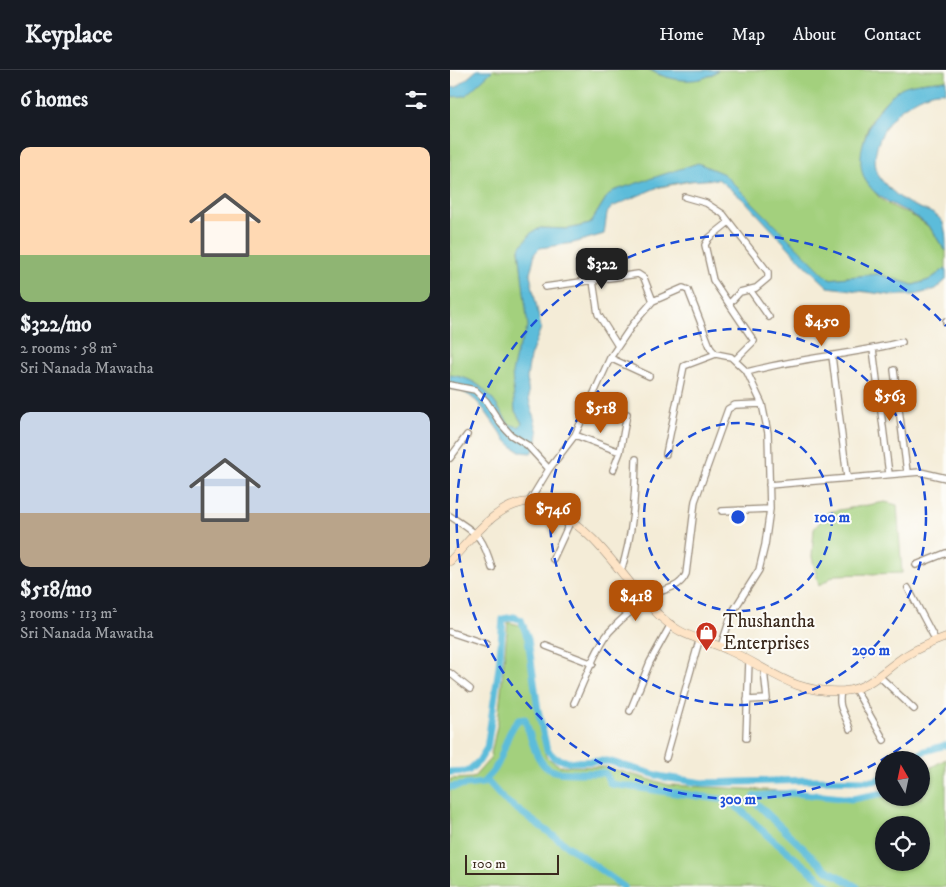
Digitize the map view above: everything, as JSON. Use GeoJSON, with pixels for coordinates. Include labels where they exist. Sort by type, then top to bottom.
{"type":"FeatureCollection","features":[{"type":"Feature","properties":{"kind":"street"},"geometry":{"type":"LineString","coordinates":[[685,197],[706,203],[723,214],[768,272],[768,278],[750,290],[740,292],[729,304]]}},
{"type":"Feature","properties":{"kind":"street"},"geometry":{"type":"LineString","coordinates":[[729,222],[709,238],[705,245],[712,280],[754,341],[735,360]]}},
{"type":"Feature","properties":{"kind":"street"},"geometry":{"type":"LineString","coordinates":[[545,288],[638,274],[644,278],[653,301]]}},
{"type":"Feature","properties":{"kind":"street"},"geometry":{"type":"LineString","coordinates":[[593,281],[598,314],[618,346]]}},
{"type":"Feature","properties":{"kind":"street"},"geometry":{"type":"LineString","coordinates":[[529,502],[549,469],[575,436],[610,358],[633,324],[653,301],[683,288],[688,290],[711,350],[716,354],[735,360],[747,372],[762,404],[768,433],[770,509],[765,546],[759,570],[732,613],[721,646]]}},
{"type":"Feature","properties":{"kind":"street"},"geometry":{"type":"LineString","coordinates":[[750,290],[769,317]]}},
{"type":"Feature","properties":{"kind":"street"},"geometry":{"type":"LineString","coordinates":[[747,372],[780,363],[873,349],[902,342]]}},
{"type":"Feature","properties":{"kind":"street"},"geometry":{"type":"LineString","coordinates":[[873,349],[889,474]]}},
{"type":"Feature","properties":{"kind":"street"},"geometry":{"type":"LineString","coordinates":[[666,454],[684,366],[716,354]]}},
{"type":"Feature","properties":{"kind":"street"},"geometry":{"type":"LineString","coordinates":[[832,356],[847,477]]}},
{"type":"Feature","properties":{"kind":"street"},"geometry":{"type":"LineString","coordinates":[[610,358],[649,376]]}},
{"type":"Feature","properties":{"kind":"street"},"geometry":{"type":"LineString","coordinates":[[894,370],[907,472]]}},
{"type":"Feature","properties":{"kind":"street"},"geometry":{"type":"LineString","coordinates":[[450,385],[475,390],[486,401],[501,424],[511,435],[527,446],[549,469]]}},
{"type":"Feature","properties":{"kind":"street"},"geometry":{"type":"LineString","coordinates":[[574,703],[604,638],[612,628],[653,595],[678,586],[686,574],[695,501],[728,409],[735,405],[762,404]]}},
{"type":"Feature","properties":{"kind":"street"},"geometry":{"type":"LineString","coordinates":[[613,470],[620,452],[627,414]]}},
{"type":"Feature","properties":{"kind":"street"},"geometry":{"type":"LineString","coordinates":[[450,458],[467,435]]}},
{"type":"Feature","properties":{"kind":"street"},"geometry":{"type":"LineString","coordinates":[[575,436],[620,452]]}},
{"type":"Feature","properties":{"kind":"street"},"geometry":{"type":"LineString","coordinates":[[621,571],[632,525],[636,459]]}},
{"type":"Feature","properties":{"kind":"street"},"geometry":{"type":"LineString","coordinates":[[769,485],[907,472],[920,472],[946,478]]}},
{"type":"Feature","properties":{"kind":"street"},"geometry":{"type":"LineString","coordinates":[[450,560],[506,509],[529,502],[544,506],[572,520],[597,542],[646,601],[686,635],[699,641],[721,646],[795,686],[841,691],[855,689],[879,676],[907,655],[946,637]]}},
{"type":"Feature","properties":{"kind":"street"},"geometry":{"type":"LineString","coordinates":[[722,511],[770,509]]}},
{"type":"Feature","properties":{"kind":"street"},"geometry":{"type":"LineString","coordinates":[[450,516],[477,534],[485,544],[492,568]]}},
{"type":"Feature","properties":{"kind":"street"},"geometry":{"type":"LineString","coordinates":[[552,559],[572,520]]}},
{"type":"Feature","properties":{"kind":"street"},"geometry":{"type":"LineString","coordinates":[[916,565],[946,553]]}},
{"type":"Feature","properties":{"kind":"street"},"geometry":{"type":"LineString","coordinates":[[908,588],[936,641]]}},
{"type":"Feature","properties":{"kind":"street"},"geometry":{"type":"LineString","coordinates":[[630,711],[650,662],[671,624]]}},
{"type":"Feature","properties":{"kind":"street"},"geometry":{"type":"LineString","coordinates":[[450,632],[486,644]]}},
{"type":"Feature","properties":{"kind":"street"},"geometry":{"type":"LineString","coordinates":[[666,758],[699,641]]}},
{"type":"Feature","properties":{"kind":"street"},"geometry":{"type":"LineString","coordinates":[[546,646],[593,664]]}},
{"type":"Feature","properties":{"kind":"street"},"geometry":{"type":"LineString","coordinates":[[746,738],[749,661]]}},
{"type":"Feature","properties":{"kind":"street"},"geometry":{"type":"LineString","coordinates":[[747,700],[767,699],[764,670]]}},
{"type":"Feature","properties":{"kind":"street"},"geometry":{"type":"LineString","coordinates":[[450,673],[470,688]]}},
{"type":"Feature","properties":{"kind":"street"},"geometry":{"type":"LineString","coordinates":[[879,676],[914,709]]}},
{"type":"Feature","properties":{"kind":"street"},"geometry":{"type":"LineString","coordinates":[[855,689],[884,740]]}},
{"type":"Feature","properties":{"kind":"street"},"geometry":{"type":"LineString","coordinates":[[841,691],[838,703],[841,711],[847,717],[850,729]]}},
{"type":"Feature","properties":{"kind":"green space"},"geometry":{"type":"Polygon","coordinates":[[[493,70],[650,70],[659,75],[713,74],[718,70],[946,70],[946,80],[911,85],[901,89],[889,99],[878,110],[870,124],[864,138],[862,153],[869,183],[879,197],[889,205],[920,220],[928,227],[946,251],[946,268],[929,280],[913,285],[878,274],[829,279],[724,174],[606,198],[590,224],[568,229],[540,228],[519,249],[529,327],[517,351],[515,411],[522,423],[519,427],[509,425],[492,399],[479,386],[462,377],[450,375],[450,97],[454,97],[493,70]]]}},
{"type":"Feature","properties":{"kind":"green space"},"geometry":{"type":"Polygon","coordinates":[[[885,502],[897,505],[902,573],[835,575],[819,586],[812,557],[814,529],[828,512],[885,502]]]}},
{"type":"Feature","properties":{"kind":"green space"},"geometry":{"type":"Polygon","coordinates":[[[508,622],[523,626],[546,757],[560,766],[606,767],[669,785],[801,792],[859,798],[875,793],[875,806],[930,806],[930,768],[946,759],[946,887],[450,887],[450,779],[473,778],[490,759],[498,721],[508,622]]]}},
{"type":"Feature","properties":{"kind":"water"},"geometry":{"type":"Polygon","coordinates":[[[477,70],[493,70],[465,96],[450,97],[450,88],[457,87],[477,70]]]}},
{"type":"Feature","properties":{"kind":"water"},"geometry":{"type":"Polygon","coordinates":[[[650,70],[718,70],[702,78],[684,80],[666,77],[650,70]]]}},
{"type":"Feature","properties":{"kind":"water"},"geometry":{"type":"Polygon","coordinates":[[[946,80],[946,92],[935,92],[924,96],[897,113],[884,130],[876,149],[875,159],[876,169],[880,178],[892,191],[909,204],[939,217],[945,231],[946,251],[926,224],[879,196],[873,190],[867,183],[862,171],[861,158],[863,144],[874,117],[892,95],[901,88],[911,84],[946,80]]]}},
{"type":"Feature","properties":{"kind":"water"},"geometry":{"type":"Polygon","coordinates":[[[698,163],[724,174],[829,279],[878,274],[913,285],[929,280],[946,268],[946,280],[936,289],[915,295],[890,295],[828,287],[746,202],[718,179],[688,181],[658,187],[612,207],[607,213],[604,234],[573,243],[540,248],[535,253],[530,274],[541,328],[530,357],[527,378],[529,399],[538,433],[536,447],[531,453],[519,451],[509,444],[475,400],[464,392],[450,389],[450,375],[462,377],[479,386],[492,399],[509,424],[519,427],[522,423],[515,411],[512,373],[517,351],[528,327],[519,249],[531,233],[540,228],[568,229],[590,224],[606,198],[613,191],[698,163]]]}},
{"type":"Feature","properties":{"kind":"waterway"},"geometry":{"type":"LineString","coordinates":[[450,772],[468,771],[479,761],[487,748],[499,667],[503,619],[514,617],[521,620],[528,639],[538,710],[547,750],[555,758],[569,762],[608,761],[663,777],[704,783],[875,781]]}},
{"type":"Feature","properties":{"kind":"waterway"},"geometry":{"type":"LineString","coordinates":[[450,787],[483,783],[496,767],[514,726],[518,720],[525,719],[537,753],[542,763],[549,769],[569,773],[605,773],[611,784],[726,800],[741,810],[768,836],[830,887]]}},
{"type":"Feature","properties":{"kind":"waterway"},"geometry":{"type":"LineString","coordinates":[[925,751],[946,745]]}},
{"type":"Feature","properties":{"kind":"waterway"},"geometry":{"type":"LineString","coordinates":[[486,780],[503,799],[624,887]]}},
{"type":"Feature","properties":{"kind":"waterway"},"geometry":{"type":"LineString","coordinates":[[857,887],[824,868],[753,800],[755,796],[793,793],[852,799],[875,795]]}},
{"type":"Feature","properties":{"kind":"place","name":"Thushantha Enterprises"},"geometry":{"type":"Point","coordinates":[707,651]}}]}
